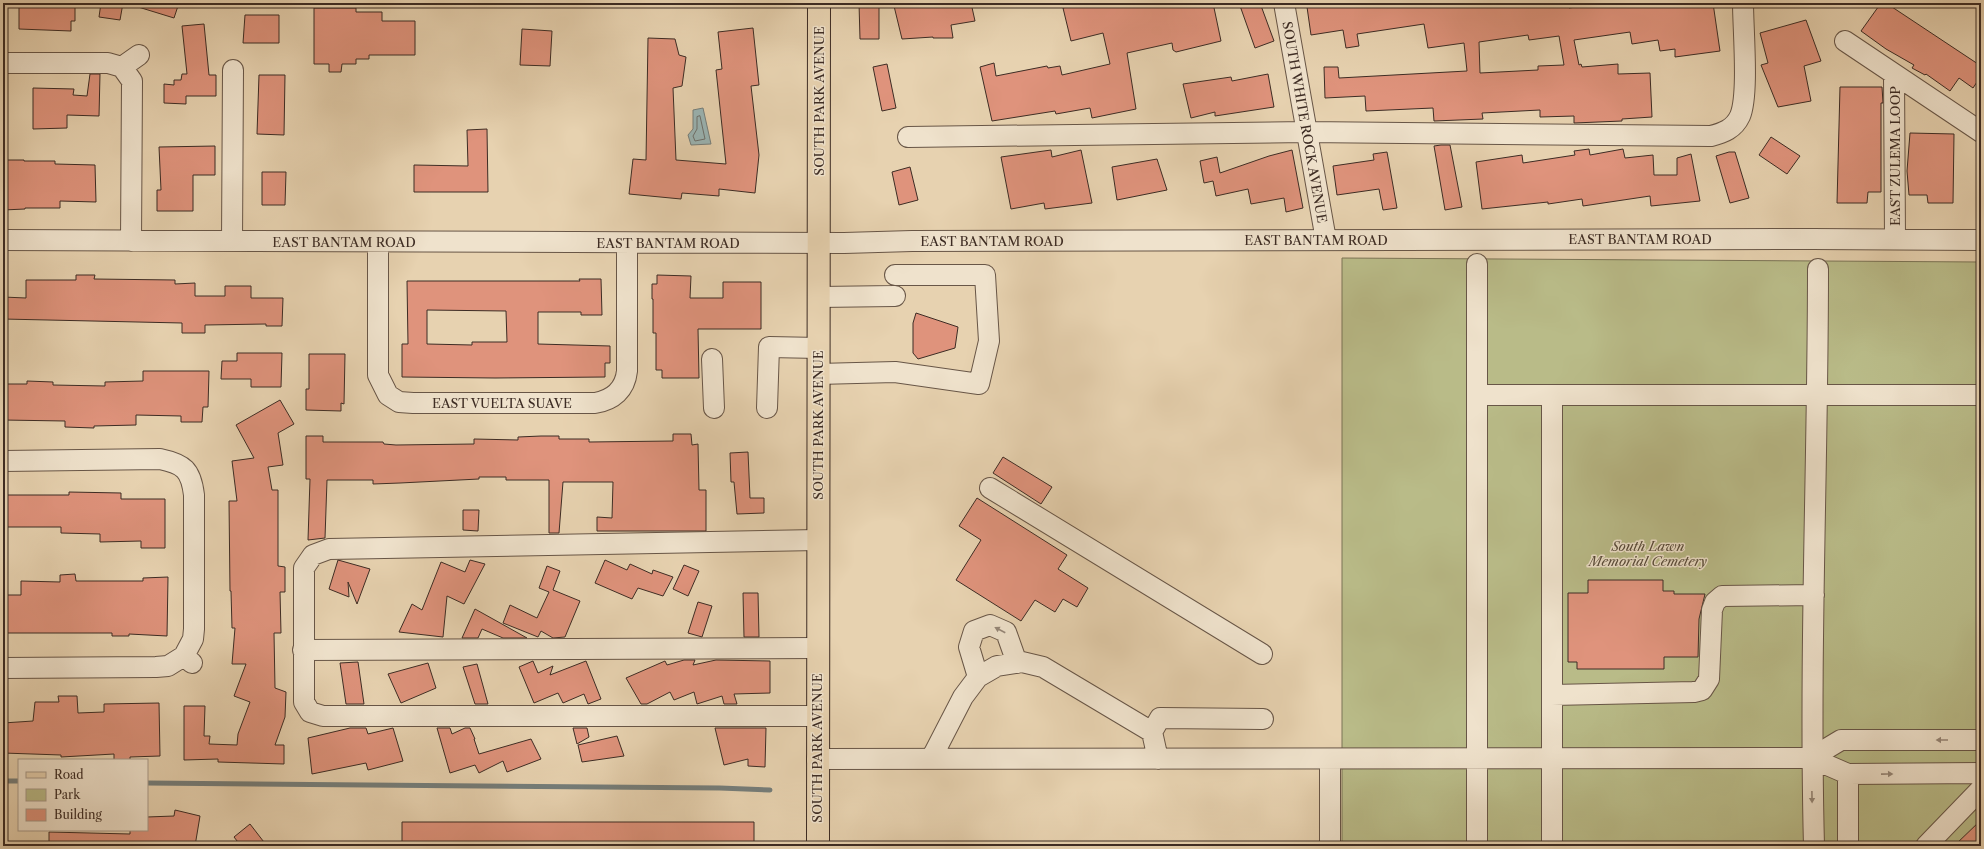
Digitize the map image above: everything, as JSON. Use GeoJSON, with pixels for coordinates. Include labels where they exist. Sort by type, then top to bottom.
{"type":"FeatureCollection","features":[{"type":"Feature","properties":{"kind":"main road","name":"SOUTH PARK AVENUE"},"geometry":{"type":"LineString","coordinates":[[818,846],[817,648],[819,3]]}},
{"type":"Feature","properties":{"kind":"street","name":"SOUTH WHITE ROCK AVENUE"},"geometry":{"type":"LineString","coordinates":[[1284,3],[1326,240]]}},
{"type":"Feature","properties":{"kind":"street"},"geometry":{"type":"LineString","coordinates":[[908,136],[1306,132],[1703,136],[1721,134],[1735,124],[1740,117],[1743,106],[1743,3]]}},
{"type":"Feature","properties":{"kind":"street","name":"EAST ZULEMA LOOP"},"geometry":{"type":"LineString","coordinates":[[1845,41],[1981,132]]}},
{"type":"Feature","properties":{"kind":"street"},"geometry":{"type":"LineString","coordinates":[[122,67],[139,55]]}},
{"type":"Feature","properties":{"kind":"street"},"geometry":{"type":"LineString","coordinates":[[3,63],[108,63],[122,67],[132,81],[131,241]]}},
{"type":"Feature","properties":{"kind":"street"},"geometry":{"type":"LineString","coordinates":[[232,70],[232,241]]}},
{"type":"Feature","properties":{"kind":"street","name":"EAST ZULEMA LOOP"},"geometry":{"type":"LineString","coordinates":[[1894,74],[1896,239]]}},
{"type":"Feature","properties":{"kind":"street","name":"EAST BANTAM ROAD"},"geometry":{"type":"LineString","coordinates":[[3,240],[627,243],[1326,240],[1981,240]]}},
{"type":"Feature","properties":{"kind":"street","name":"EAST VUELTA SUAVE"},"geometry":{"type":"LineString","coordinates":[[378,242],[377,366],[382,397],[399,402],[413,403],[595,403],[620,398],[627,372],[627,243]]}},
{"type":"Feature","properties":{"kind":"street"},"geometry":{"type":"LineString","coordinates":[[1477,264],[1477,846]]}},
{"type":"Feature","properties":{"kind":"street"},"geometry":{"type":"LineString","coordinates":[[1814,846],[1811,758],[1818,395],[1818,269]]}},
{"type":"Feature","properties":{"kind":"street"},"geometry":{"type":"LineString","coordinates":[[818,374],[895,372],[979,384],[989,341],[985,275],[895,275]]}},
{"type":"Feature","properties":{"kind":"street"},"geometry":{"type":"LineString","coordinates":[[819,297],[895,296]]}},
{"type":"Feature","properties":{"kind":"street"},"geometry":{"type":"LineString","coordinates":[[767,408],[769,347],[819,348]]}},
{"type":"Feature","properties":{"kind":"street"},"geometry":{"type":"LineString","coordinates":[[712,359],[714,408]]}},
{"type":"Feature","properties":{"kind":"street"},"geometry":{"type":"LineString","coordinates":[[1477,395],[1981,395]]}},
{"type":"Feature","properties":{"kind":"street"},"geometry":{"type":"LineString","coordinates":[[1552,395],[1552,846]]}},
{"type":"Feature","properties":{"kind":"street"},"geometry":{"type":"LineString","coordinates":[[3,461],[160,459],[177,463],[188,462],[194,495],[194,629],[188,659],[168,666],[156,667],[3,668]]}},
{"type":"Feature","properties":{"kind":"street"},"geometry":{"type":"LineString","coordinates":[[990,488],[1262,654]]}},
{"type":"Feature","properties":{"kind":"street"},"geometry":{"type":"LineString","coordinates":[[817,716],[323,716],[310,712],[304,702],[303,650],[304,568],[313,555],[329,549],[818,540]]}},
{"type":"Feature","properties":{"kind":"street"},"geometry":{"type":"LineString","coordinates":[[1552,695],[1694,692],[1702,690],[1709,679],[1712,610],[1715,602],[1722,596],[1814,595]]}},
{"type":"Feature","properties":{"kind":"street"},"geometry":{"type":"LineString","coordinates":[[978,677],[969,647],[974,631],[990,625],[1006,632],[1017,663]]}},
{"type":"Feature","properties":{"kind":"street"},"geometry":{"type":"LineString","coordinates":[[303,650],[817,648]]}},
{"type":"Feature","properties":{"kind":"street"},"geometry":{"type":"LineString","coordinates":[[931,759],[964,697],[978,677],[997,666],[1022,662],[1043,667],[1152,732]]}},
{"type":"Feature","properties":{"kind":"street"},"geometry":{"type":"LineString","coordinates":[[1158,759],[1152,732],[1160,718],[1263,719]]}},
{"type":"Feature","properties":{"kind":"street"},"geometry":{"type":"LineString","coordinates":[[1811,758],[1841,740],[1981,740]]}},
{"type":"Feature","properties":{"kind":"street"},"geometry":{"type":"LineString","coordinates":[[817,759],[1811,758],[1848,774],[1981,773]]}},
{"type":"Feature","properties":{"kind":"street"},"geometry":{"type":"LineString","coordinates":[[1330,759],[1330,846]]}},
{"type":"Feature","properties":{"kind":"street"},"geometry":{"type":"LineString","coordinates":[[1848,774],[1848,846]]}},
{"type":"Feature","properties":{"kind":"street"},"geometry":{"type":"LineString","coordinates":[[1926,846],[1981,789]]}},
{"type":"Feature","properties":{"kind":"green space","name":"South Lawn Memorial Cemetery"},"geometry":{"type":"Polygon","coordinates":[[[1342,258],[1981,262],[1981,846],[1342,846],[1342,258]]]}},
{"type":"Feature","properties":{"kind":"water"},"geometry":{"type":"Polygon","coordinates":[[[703,108],[711,144],[691,145],[688,135],[693,129],[693,110],[703,108]]]}},
{"type":"Feature","properties":{"kind":"building"},"geometry":{"type":"Polygon","coordinates":[[[19,3],[75,3],[75,21],[71,21],[71,31],[19,29],[19,3]]]}},
{"type":"Feature","properties":{"kind":"building"},"geometry":{"type":"Polygon","coordinates":[[[101,3],[123,3],[120,20],[99,17],[101,3]]]}},
{"type":"Feature","properties":{"kind":"building"},"geometry":{"type":"Polygon","coordinates":[[[136,3],[179,3],[174,18],[135,6],[136,3]]]}},
{"type":"Feature","properties":{"kind":"building"},"geometry":{"type":"Polygon","coordinates":[[[859,3],[879,3],[879,39],[860,39],[859,3]]]}},
{"type":"Feature","properties":{"kind":"building"},"geometry":{"type":"Polygon","coordinates":[[[905,3],[971,3],[975,21],[951,25],[953,38],[933,37],[902,39],[894,6],[905,3]]]}},
{"type":"Feature","properties":{"kind":"building"},"geometry":{"type":"Polygon","coordinates":[[[1082,3],[1213,3],[1221,41],[1176,52],[1173,50],[1172,43],[1127,53],[1136,109],[1092,118],[1090,108],[1056,114],[1055,111],[992,121],[980,67],[994,63],[996,76],[1047,66],[1048,68],[1060,66],[1062,75],[1110,64],[1103,33],[1071,41],[1063,8],[1082,3]]]}},
{"type":"Feature","properties":{"kind":"building"},"geometry":{"type":"Polygon","coordinates":[[[1239,3],[1260,3],[1274,41],[1255,48],[1239,3]]]}},
{"type":"Feature","properties":{"kind":"building"},"geometry":{"type":"Polygon","coordinates":[[[1347,3],[1568,3],[1569,8],[1607,3],[1713,3],[1720,51],[1675,57],[1675,49],[1660,51],[1658,40],[1632,44],[1630,32],[1574,40],[1579,65],[1581,64],[1582,67],[1618,64],[1618,74],[1650,73],[1652,117],[1622,119],[1622,121],[1574,123],[1574,116],[1540,117],[1540,110],[1482,113],[1483,119],[1434,121],[1433,108],[1366,111],[1365,96],[1325,98],[1324,67],[1338,67],[1339,78],[1467,71],[1464,43],[1428,48],[1424,24],[1357,34],[1359,46],[1346,48],[1343,30],[1311,35],[1307,7],[1347,3]],[[1528,35],[1479,42],[1480,73],[1538,70],[1538,66],[1564,65],[1559,36],[1529,40],[1528,35]]]}},
{"type":"Feature","properties":{"kind":"building"},"geometry":{"type":"Polygon","coordinates":[[[1881,3],[1886,3],[1981,66],[1981,76],[1973,88],[1959,78],[1950,91],[1926,74],[1925,75],[1912,68],[1914,65],[1886,49],[1861,31],[1881,3]]]}},
{"type":"Feature","properties":{"kind":"building"},"geometry":{"type":"Polygon","coordinates":[[[314,8],[356,8],[356,12],[382,12],[382,21],[415,21],[415,55],[369,55],[369,59],[356,59],[356,64],[342,64],[341,72],[329,72],[329,64],[314,64],[314,8]]]}},
{"type":"Feature","properties":{"kind":"building"},"geometry":{"type":"Polygon","coordinates":[[[245,15],[279,15],[279,43],[243,43],[245,15]]]}},
{"type":"Feature","properties":{"kind":"building"},"geometry":{"type":"Polygon","coordinates":[[[1806,20],[1821,61],[1804,66],[1811,101],[1778,107],[1761,65],[1768,63],[1760,33],[1806,20]]]}},
{"type":"Feature","properties":{"kind":"building"},"geometry":{"type":"Polygon","coordinates":[[[204,24],[209,75],[216,75],[216,96],[186,96],[186,104],[164,103],[164,84],[174,85],[174,80],[181,80],[182,74],[187,74],[182,26],[204,24]]]}},
{"type":"Feature","properties":{"kind":"building"},"geometry":{"type":"Polygon","coordinates":[[[753,28],[759,85],[751,86],[759,155],[755,193],[719,189],[719,196],[682,193],[681,199],[629,194],[633,159],[646,160],[648,38],[675,39],[679,55],[686,57],[682,86],[673,88],[676,160],[726,164],[716,70],[722,69],[718,32],[753,28]]]}},
{"type":"Feature","properties":{"kind":"building"},"geometry":{"type":"Polygon","coordinates":[[[522,29],[552,31],[550,66],[520,65],[522,29]]]}},
{"type":"Feature","properties":{"kind":"building"},"geometry":{"type":"Polygon","coordinates":[[[887,64],[896,108],[882,111],[873,67],[887,64]]]}},
{"type":"Feature","properties":{"kind":"building"},"geometry":{"type":"Polygon","coordinates":[[[90,74],[100,74],[99,116],[67,115],[67,128],[33,129],[33,88],[74,89],[73,95],[87,96],[90,74]]]}},
{"type":"Feature","properties":{"kind":"building"},"geometry":{"type":"Polygon","coordinates":[[[1268,74],[1274,107],[1215,116],[1215,112],[1191,118],[1183,84],[1231,77],[1232,81],[1268,74]]]}},
{"type":"Feature","properties":{"kind":"building"},"geometry":{"type":"Polygon","coordinates":[[[259,75],[285,75],[284,135],[257,134],[259,75]]]}},
{"type":"Feature","properties":{"kind":"building"},"geometry":{"type":"Polygon","coordinates":[[[1840,87],[1882,87],[1881,192],[1868,192],[1867,203],[1837,203],[1840,87]]]}},
{"type":"Feature","properties":{"kind":"building"},"geometry":{"type":"Polygon","coordinates":[[[487,129],[488,192],[414,192],[414,165],[468,166],[467,130],[487,129]]]}},
{"type":"Feature","properties":{"kind":"building"},"geometry":{"type":"Polygon","coordinates":[[[1910,133],[1954,134],[1953,203],[1928,203],[1927,195],[1909,195],[1907,171],[1910,133]]]}},
{"type":"Feature","properties":{"kind":"building"},"geometry":{"type":"Polygon","coordinates":[[[1771,137],[1800,156],[1787,174],[1759,155],[1771,137]]]}},
{"type":"Feature","properties":{"kind":"building"},"geometry":{"type":"Polygon","coordinates":[[[1450,145],[1462,207],[1445,210],[1434,146],[1450,145]]]}},
{"type":"Feature","properties":{"kind":"building"},"geometry":{"type":"Polygon","coordinates":[[[215,146],[215,175],[193,175],[193,211],[157,211],[157,190],[161,190],[159,147],[215,146]]]}},
{"type":"Feature","properties":{"kind":"building"},"geometry":{"type":"Polygon","coordinates":[[[1589,149],[1590,155],[1623,149],[1625,158],[1653,155],[1654,175],[1677,175],[1677,158],[1691,154],[1700,201],[1651,206],[1650,196],[1583,206],[1582,199],[1548,204],[1548,202],[1482,209],[1476,162],[1522,155],[1523,163],[1575,155],[1574,151],[1589,149]]]}},
{"type":"Feature","properties":{"kind":"building"},"geometry":{"type":"Polygon","coordinates":[[[1051,150],[1052,157],[1081,150],[1092,203],[1045,209],[1044,203],[1011,209],[1001,157],[1051,150]]]}},
{"type":"Feature","properties":{"kind":"building"},"geometry":{"type":"Polygon","coordinates":[[[1292,150],[1303,208],[1286,212],[1284,198],[1251,204],[1248,189],[1216,196],[1213,181],[1204,183],[1200,161],[1217,157],[1220,173],[1269,156],[1292,150]]]}},
{"type":"Feature","properties":{"kind":"building"},"geometry":{"type":"Polygon","coordinates":[[[1387,152],[1397,208],[1383,210],[1379,189],[1337,195],[1333,166],[1374,160],[1373,154],[1387,152]]]}},
{"type":"Feature","properties":{"kind":"building"},"geometry":{"type":"Polygon","coordinates":[[[1729,152],[1735,152],[1749,198],[1730,203],[1716,156],[1729,152]]]}},
{"type":"Feature","properties":{"kind":"building"},"geometry":{"type":"Polygon","coordinates":[[[1157,159],[1167,190],[1117,200],[1112,167],[1157,159]]]}},
{"type":"Feature","properties":{"kind":"building"},"geometry":{"type":"Polygon","coordinates":[[[3,160],[55,161],[55,164],[95,165],[96,202],[60,201],[60,208],[25,208],[3,210],[3,160]]]}},
{"type":"Feature","properties":{"kind":"building"},"geometry":{"type":"Polygon","coordinates":[[[910,167],[918,200],[899,205],[892,172],[910,167]]]}},
{"type":"Feature","properties":{"kind":"building"},"geometry":{"type":"Polygon","coordinates":[[[262,172],[286,172],[285,205],[262,205],[262,172]]]}},
{"type":"Feature","properties":{"kind":"building"},"geometry":{"type":"Polygon","coordinates":[[[76,275],[95,275],[94,279],[175,280],[175,284],[195,283],[195,296],[225,296],[225,286],[251,286],[251,298],[283,298],[282,326],[266,326],[266,324],[205,325],[205,333],[182,333],[182,323],[3,319],[3,297],[26,298],[26,280],[76,280],[76,275]]]}},
{"type":"Feature","properties":{"kind":"building"},"geometry":{"type":"Polygon","coordinates":[[[657,275],[691,276],[690,298],[723,298],[723,282],[761,282],[761,329],[698,329],[699,378],[662,378],[662,370],[656,370],[656,333],[653,333],[652,284],[657,284],[657,275]]]}},
{"type":"Feature","properties":{"kind":"building"},"geometry":{"type":"Polygon","coordinates":[[[579,279],[601,279],[602,315],[581,315],[581,312],[538,312],[538,344],[610,346],[610,363],[605,363],[605,377],[402,377],[402,344],[408,344],[407,281],[580,281],[579,279]],[[427,310],[427,344],[472,345],[472,342],[507,342],[506,311],[427,310]]]}},
{"type":"Feature","properties":{"kind":"building"},"geometry":{"type":"Polygon","coordinates":[[[916,313],[958,327],[955,348],[918,359],[913,353],[913,323],[916,313]]]}},
{"type":"Feature","properties":{"kind":"building"},"geometry":{"type":"Polygon","coordinates":[[[237,353],[282,353],[281,387],[251,387],[251,379],[221,379],[222,361],[237,361],[237,353]]]}},
{"type":"Feature","properties":{"kind":"building"},"geometry":{"type":"Polygon","coordinates":[[[309,354],[345,354],[344,404],[341,403],[341,411],[306,410],[306,389],[309,389],[309,354]]]}},
{"type":"Feature","properties":{"kind":"building"},"geometry":{"type":"Polygon","coordinates":[[[143,371],[209,371],[208,407],[203,407],[202,422],[181,422],[181,416],[136,415],[136,425],[94,426],[94,428],[65,427],[65,421],[3,420],[3,384],[27,384],[27,381],[53,382],[53,385],[105,386],[105,382],[143,381],[143,371]]]}},
{"type":"Feature","properties":{"kind":"building"},"geometry":{"type":"Polygon","coordinates":[[[280,400],[294,424],[278,433],[283,465],[268,467],[272,490],[278,490],[278,566],[285,567],[285,592],[280,592],[281,633],[274,633],[275,688],[286,692],[285,717],[275,745],[284,745],[284,764],[218,762],[218,759],[184,760],[184,706],[205,706],[204,736],[210,736],[209,744],[237,745],[238,734],[250,702],[234,696],[246,664],[232,664],[235,628],[232,628],[230,591],[229,501],[237,501],[232,461],[254,458],[236,425],[280,400]]]}},
{"type":"Feature","properties":{"kind":"building"},"geometry":{"type":"Polygon","coordinates":[[[673,434],[691,434],[692,445],[698,444],[699,490],[706,490],[706,531],[597,531],[597,517],[612,518],[613,482],[563,482],[559,533],[549,533],[549,480],[506,480],[506,477],[479,477],[479,479],[373,484],[373,480],[327,480],[325,538],[308,540],[310,479],[306,479],[306,436],[323,436],[323,442],[383,442],[384,444],[396,445],[474,444],[474,439],[518,440],[518,437],[541,436],[559,436],[559,439],[589,439],[589,442],[673,441],[673,434]]]}},
{"type":"Feature","properties":{"kind":"building"},"geometry":{"type":"Polygon","coordinates":[[[748,452],[750,498],[764,498],[764,513],[737,514],[734,482],[731,482],[730,453],[748,452]]]}},
{"type":"Feature","properties":{"kind":"building"},"geometry":{"type":"Polygon","coordinates":[[[1003,457],[1052,487],[1041,504],[993,473],[1003,457]]]}},
{"type":"Feature","properties":{"kind":"building"},"geometry":{"type":"Polygon","coordinates":[[[69,492],[121,493],[121,499],[165,499],[165,548],[141,548],[141,541],[100,542],[100,534],[61,533],[61,527],[3,527],[3,495],[69,495],[69,492]]]}},
{"type":"Feature","properties":{"kind":"building"},"geometry":{"type":"Polygon","coordinates":[[[977,498],[1067,555],[1058,569],[1088,588],[1077,607],[1063,599],[1055,612],[1035,600],[1021,621],[956,580],[981,540],[959,526],[977,498]]]}},
{"type":"Feature","properties":{"kind":"building"},"geometry":{"type":"Polygon","coordinates":[[[463,510],[479,510],[478,531],[463,530],[463,510]]]}},
{"type":"Feature","properties":{"kind":"building"},"geometry":{"type":"Polygon","coordinates":[[[338,560],[370,569],[357,604],[348,582],[349,597],[329,589],[338,560]]]}},
{"type":"Feature","properties":{"kind":"building"},"geometry":{"type":"Polygon","coordinates":[[[470,560],[485,564],[464,604],[447,596],[443,637],[399,632],[412,604],[422,610],[441,562],[465,572],[470,560]]]}},
{"type":"Feature","properties":{"kind":"building"},"geometry":{"type":"Polygon","coordinates":[[[605,560],[627,570],[630,564],[652,574],[653,570],[673,577],[663,596],[638,588],[632,599],[595,583],[605,560]]]}},
{"type":"Feature","properties":{"kind":"building"},"geometry":{"type":"Polygon","coordinates":[[[684,565],[699,571],[688,596],[673,589],[684,565]]]}},
{"type":"Feature","properties":{"kind":"building"},"geometry":{"type":"Polygon","coordinates":[[[547,566],[560,571],[553,590],[580,601],[565,637],[553,638],[541,631],[538,637],[503,623],[510,605],[537,618],[549,592],[539,588],[547,566]]]}},
{"type":"Feature","properties":{"kind":"building"},"geometry":{"type":"Polygon","coordinates":[[[75,574],[76,581],[143,581],[143,578],[168,577],[167,636],[129,634],[129,636],[112,636],[112,633],[3,633],[3,595],[21,595],[21,581],[60,582],[60,575],[75,574]]]}},
{"type":"Feature","properties":{"kind":"building"},"geometry":{"type":"Polygon","coordinates":[[[1588,580],[1663,580],[1663,591],[1674,591],[1674,594],[1705,594],[1699,619],[1698,657],[1664,657],[1664,669],[1577,669],[1577,662],[1568,662],[1568,593],[1588,593],[1588,580]]]}},
{"type":"Feature","properties":{"kind":"building"},"geometry":{"type":"Polygon","coordinates":[[[743,593],[758,593],[759,637],[744,637],[743,593]]]}},
{"type":"Feature","properties":{"kind":"building"},"geometry":{"type":"Polygon","coordinates":[[[698,602],[712,606],[702,637],[688,633],[698,602]]]}},
{"type":"Feature","properties":{"kind":"building"},"geometry":{"type":"Polygon","coordinates":[[[475,609],[527,638],[503,638],[482,629],[478,638],[462,638],[475,609]]]}},
{"type":"Feature","properties":{"kind":"building"},"geometry":{"type":"Polygon","coordinates":[[[684,660],[695,660],[693,665],[716,660],[770,661],[770,693],[734,694],[737,704],[724,704],[722,696],[697,704],[694,692],[674,700],[670,692],[647,704],[641,704],[626,678],[665,661],[667,665],[684,660]]]}},
{"type":"Feature","properties":{"kind":"building"},"geometry":{"type":"Polygon","coordinates":[[[533,661],[538,673],[553,666],[550,675],[586,661],[601,699],[588,704],[584,694],[563,703],[558,693],[534,703],[519,667],[533,661]]]}},
{"type":"Feature","properties":{"kind":"building"},"geometry":{"type":"Polygon","coordinates":[[[358,662],[364,704],[346,704],[340,663],[358,662]]]}},
{"type":"Feature","properties":{"kind":"building"},"geometry":{"type":"Polygon","coordinates":[[[428,663],[436,688],[401,703],[388,674],[428,663]]]}},
{"type":"Feature","properties":{"kind":"building"},"geometry":{"type":"Polygon","coordinates":[[[477,664],[488,704],[475,704],[463,667],[477,664]]]}},
{"type":"Feature","properties":{"kind":"building"},"geometry":{"type":"Polygon","coordinates":[[[58,696],[77,696],[78,713],[104,712],[104,704],[159,703],[160,756],[114,759],[114,754],[61,757],[61,755],[3,753],[3,723],[33,721],[35,702],[59,702],[58,696]]]}},
{"type":"Feature","properties":{"kind":"building"},"geometry":{"type":"Polygon","coordinates":[[[350,728],[366,728],[368,734],[393,728],[403,761],[368,770],[366,763],[312,774],[308,738],[350,728]]]}},
{"type":"Feature","properties":{"kind":"building"},"geometry":{"type":"Polygon","coordinates":[[[437,728],[450,728],[452,734],[465,728],[470,728],[479,754],[531,739],[541,759],[507,772],[503,761],[479,773],[475,765],[450,773],[437,728]]]}},
{"type":"Feature","properties":{"kind":"building"},"geometry":{"type":"Polygon","coordinates":[[[573,728],[587,728],[589,737],[577,744],[573,728]]]}},
{"type":"Feature","properties":{"kind":"building"},"geometry":{"type":"Polygon","coordinates":[[[715,728],[766,728],[765,767],[748,766],[748,759],[724,765],[715,728]]]}},
{"type":"Feature","properties":{"kind":"building"},"geometry":{"type":"Polygon","coordinates":[[[617,736],[624,756],[582,762],[578,745],[617,736]]]}},
{"type":"Feature","properties":{"kind":"building"},"geometry":{"type":"Polygon","coordinates":[[[175,810],[200,816],[195,846],[49,846],[49,832],[130,834],[130,831],[148,831],[148,817],[174,816],[175,810]]]}},
{"type":"Feature","properties":{"kind":"building"},"geometry":{"type":"Polygon","coordinates":[[[1981,820],[1981,846],[1954,846],[1981,820]]]}},
{"type":"Feature","properties":{"kind":"building"},"geometry":{"type":"Polygon","coordinates":[[[402,822],[754,822],[754,846],[402,846],[402,822]]]}},
{"type":"Feature","properties":{"kind":"building"},"geometry":{"type":"Polygon","coordinates":[[[250,824],[267,846],[241,846],[234,837],[250,824]]]}},
{"type":"Feature","properties":{"kind":"waterway"},"geometry":{"type":"LineString","coordinates":[[3,781],[18,781]]}},
{"type":"Feature","properties":{"kind":"waterway"},"geometry":{"type":"LineString","coordinates":[[148,783],[720,788],[770,790]]}}]}
